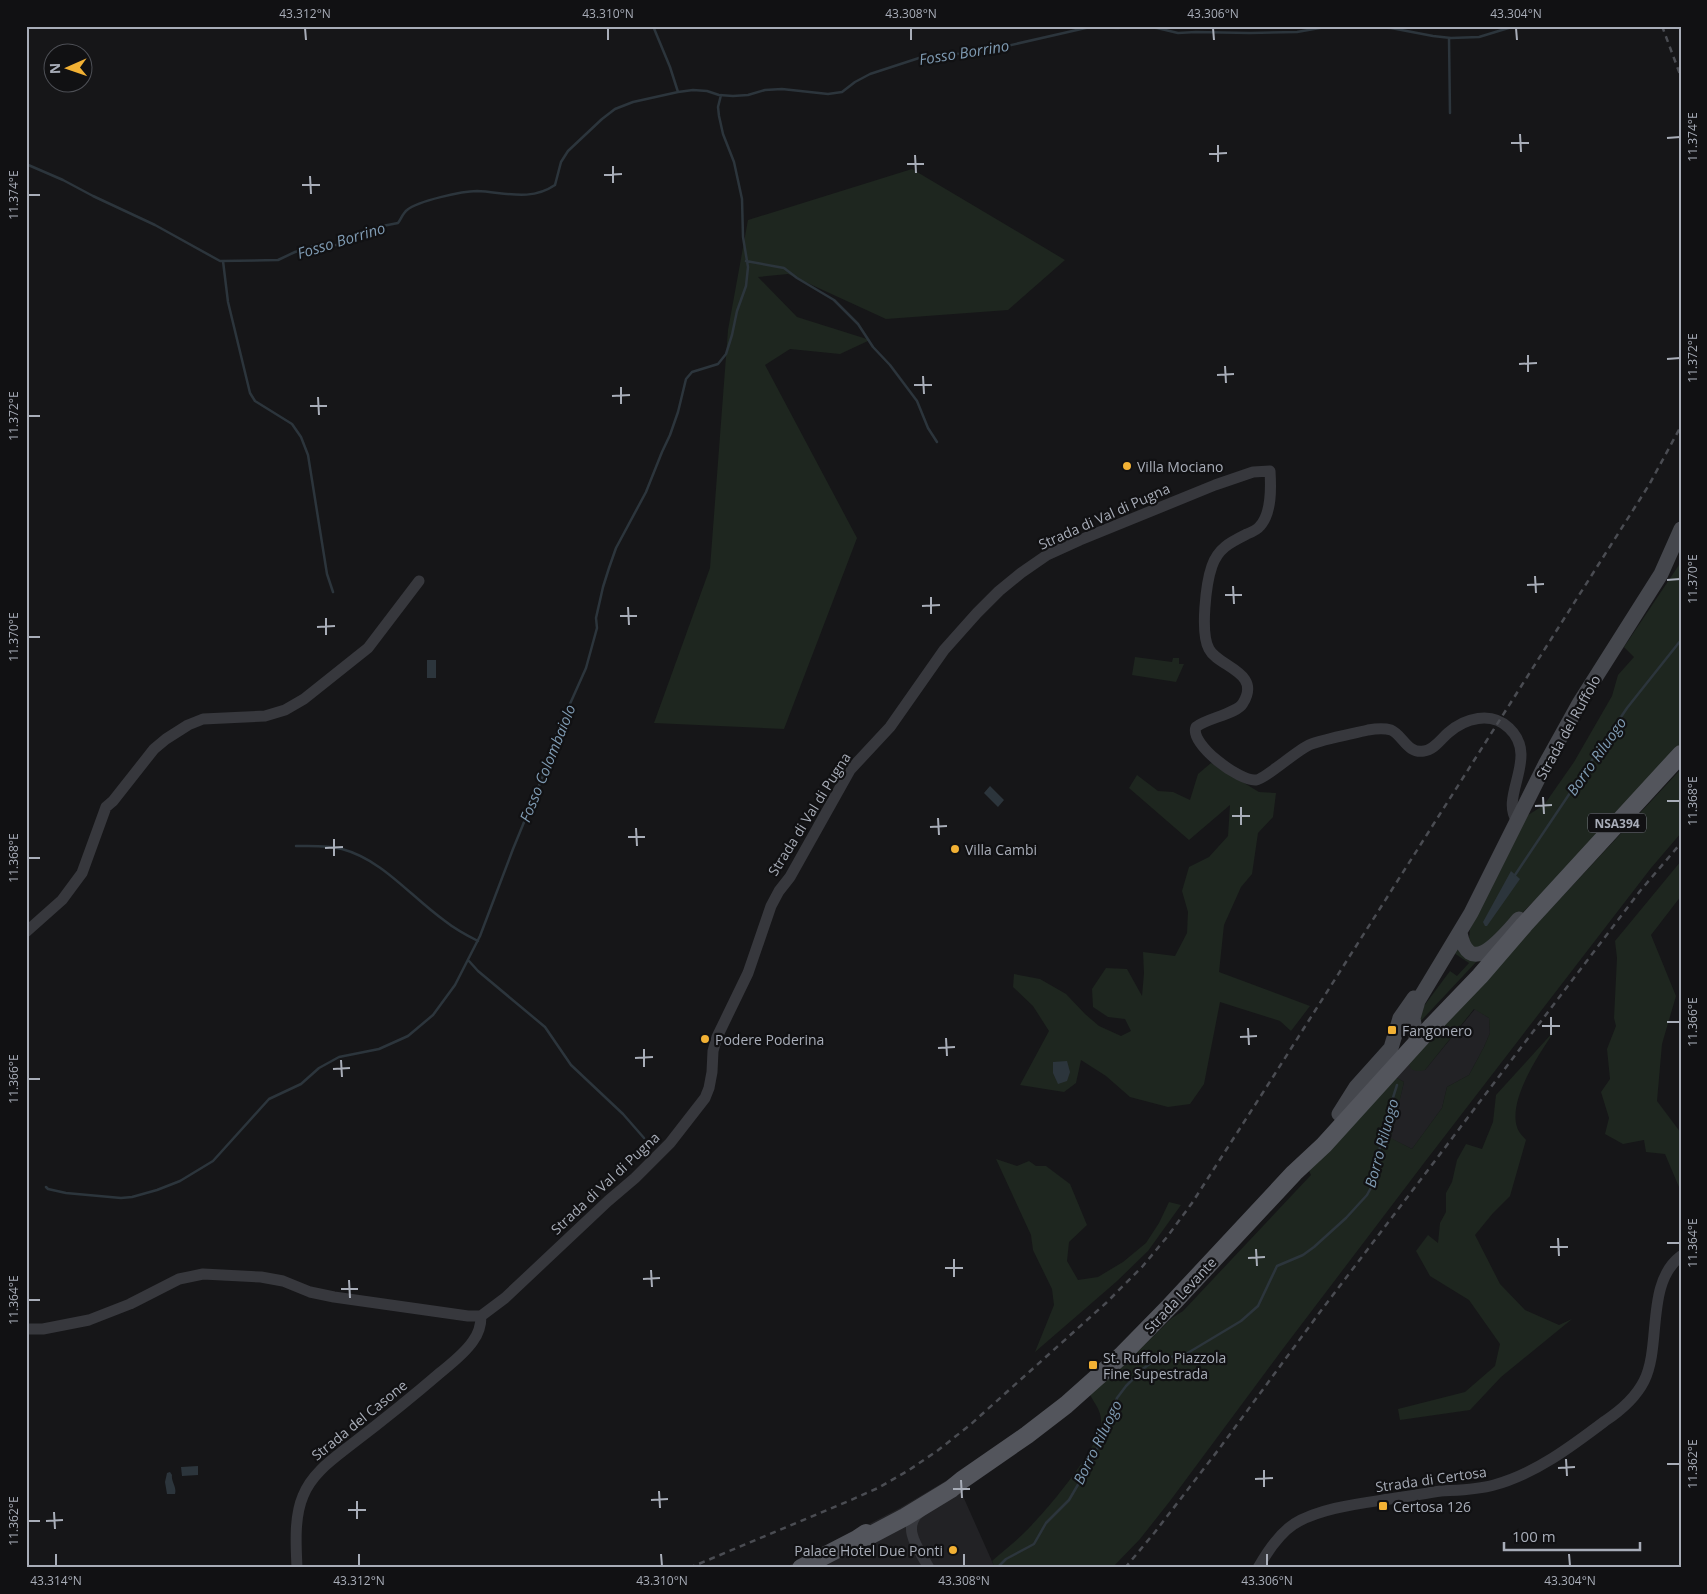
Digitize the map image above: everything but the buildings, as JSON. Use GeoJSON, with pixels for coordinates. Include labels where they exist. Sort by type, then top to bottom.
{"type":"FeatureCollection","features":[{"type":"Feature","properties":{"kind":"main road","name":"NSA394"},"geometry":{"type":"LineString","coordinates":[[1409,1034],[1480,962],[1524,925],[1681,754]]}},
{"type":"Feature","properties":{"kind":"main road","name":"Strada Levante"},"geometry":{"type":"LineString","coordinates":[[1294,1174],[1339,1114],[1409,1034]]}},
{"type":"Feature","properties":{"kind":"main road","name":"Strada Levante"},"geometry":{"type":"LineString","coordinates":[[801,1568],[863,1538],[937,1498],[1027,1435],[1082,1392],[1170,1306],[1316,1153],[1409,1034]]}},
{"type":"Feature","properties":{"kind":"main road","name":"Strada Levante"},"geometry":{"type":"LineString","coordinates":[[863,1538],[950,1484],[962,1480]]}},
{"type":"Feature","properties":{"kind":"street","name":"Strada di Val di Pugna"},"geometry":{"type":"LineString","coordinates":[[481,1316],[505,1298],[601,1207],[635,1178],[689,1121],[706,1098],[711,1080],[713,1051],[717,1037],[748,973],[771,906],[850,770],[890,727],[944,650],[977,613],[1021,572],[1056,551],[1215,485],[1253,472],[1270,471],[1271,494],[1264,519],[1260,526],[1225,546],[1218,554],[1212,567],[1205,603],[1206,640],[1209,650],[1238,671],[1245,679],[1247,689],[1243,704],[1237,709],[1196,727],[1195,735],[1200,743],[1216,760],[1239,775],[1249,780],[1258,780],[1310,745],[1370,730],[1386,729],[1395,732],[1403,742],[1414,750],[1424,752],[1468,720],[1491,718],[1510,728],[1520,748],[1520,771],[1511,807],[1516,821]]}},
{"type":"Feature","properties":{"kind":"street","name":"Strada del Ruffolo"},"geometry":{"type":"LineString","coordinates":[[1409,1034],[1416,1005],[1460,934],[1516,821],[1580,702],[1661,574],[1681,529]]}},
{"type":"Feature","properties":{"kind":"street"},"geometry":{"type":"LineString","coordinates":[[26,932],[62,900],[82,873],[106,807],[113,801],[154,749],[188,725],[203,719],[265,716],[285,710],[304,699],[368,648],[419,581]]}},
{"type":"Feature","properties":{"kind":"street"},"geometry":{"type":"LineString","coordinates":[[1460,934],[1462,943],[1467,950],[1474,954],[1485,953],[1536,902],[1554,892]]}},
{"type":"Feature","properties":{"kind":"street","name":"Strada di Certosa"},"geometry":{"type":"LineString","coordinates":[[1258,1568],[1273,1545],[1286,1530],[1310,1516],[1425,1493],[1495,1485],[1517,1477],[1544,1463],[1607,1420],[1627,1403],[1644,1382],[1650,1361],[1660,1290],[1671,1266],[1681,1256]]}},
{"type":"Feature","properties":{"kind":"street"},"geometry":{"type":"LineString","coordinates":[[26,1329],[43,1329],[89,1320],[130,1304],[179,1279],[204,1274],[261,1277],[283,1281],[310,1292],[334,1297],[412,1309],[481,1316]]}},
{"type":"Feature","properties":{"kind":"street","name":"Strada del Casone"},"geometry":{"type":"LineString","coordinates":[[297,1568],[298,1515],[302,1497],[310,1482],[326,1465],[426,1385],[465,1351],[481,1326],[481,1316]]}},
{"type":"Feature","properties":{"kind":"street"},"geometry":{"type":"LineString","coordinates":[[929,1568],[916,1542],[911,1526],[912,1520],[937,1498]]}},
{"type":"Feature","properties":{"kind":"street"},"geometry":{"type":"LineString","coordinates":[[863,1538],[883,1534],[897,1527],[916,1542]]}},
{"type":"Feature","properties":{"kind":"shaded area"},"geometry":{"type":"Polygon","coordinates":[[[912,169],[1065,260],[1008,310],[886,319],[788,274],[758,277],[797,317],[870,340],[840,354],[790,349],[765,365],[857,538],[784,729],[654,723],[710,568],[728,330],[748,220],[912,169]]]}},
{"type":"Feature","properties":{"kind":"shaded area"},"geometry":{"type":"Polygon","coordinates":[[[1681,562],[1681,746],[1497,938],[1482,948],[1472,947],[1469,939],[1470,929],[1525,817],[1544,805],[1574,762],[1612,696],[1618,675],[1634,657],[1624,647],[1681,562]]]}},
{"type":"Feature","properties":{"kind":"shaded area"},"geometry":{"type":"Polygon","coordinates":[[[1135,657],[1172,662],[1173,658],[1179,658],[1179,664],[1184,664],[1176,682],[1132,675],[1135,657]]]}},
{"type":"Feature","properties":{"kind":"shaded area"},"geometry":{"type":"Polygon","coordinates":[[[427,660],[436,660],[436,678],[427,678],[427,660]]]}},
{"type":"Feature","properties":{"kind":"shaded area"},"geometry":{"type":"Polygon","coordinates":[[[1211,763],[1259,792],[1276,793],[1273,817],[1258,833],[1252,874],[1241,887],[1224,925],[1219,972],[1310,1006],[1291,1031],[1280,1021],[1220,1002],[1204,1084],[1190,1104],[1168,1107],[1130,1097],[1106,1076],[1081,1060],[1076,1083],[1064,1092],[1020,1085],[1049,1031],[1033,1006],[1013,987],[1014,974],[1040,979],[1066,994],[1099,1026],[1121,1036],[1131,1031],[1125,1019],[1108,1017],[1093,1007],[1092,989],[1106,968],[1127,969],[1142,996],[1143,952],[1175,956],[1187,933],[1188,912],[1182,891],[1189,867],[1209,857],[1228,836],[1230,805],[1189,840],[1129,788],[1137,775],[1158,791],[1173,792],[1190,800],[1198,774],[1211,763]]]}},
{"type":"Feature","properties":{"kind":"shaded area"},"geometry":{"type":"Polygon","coordinates":[[[1681,769],[1681,833],[1651,868],[1424,1163],[1140,1539],[1112,1568],[995,1568],[992,1561],[1033,1524],[1069,1481],[1091,1448],[1098,1434],[1101,1419],[1098,1408],[1090,1395],[1172,1318],[1183,1311],[1311,1175],[1309,1171],[1395,1077],[1404,1082],[1391,1138],[1412,1149],[1442,1108],[1447,1087],[1469,1075],[1490,1033],[1489,1018],[1474,1009],[1425,1070],[1417,1071],[1411,1069],[1408,1062],[1681,769]]]}},
{"type":"Feature","properties":{"kind":"shaded area"},"geometry":{"type":"Polygon","coordinates":[[[990,786],[1004,800],[998,807],[984,793],[990,786]]]}},
{"type":"Feature","properties":{"kind":"shaded area"},"geometry":{"type":"Polygon","coordinates":[[[1681,861],[1681,896],[1651,935],[1676,996],[1662,1044],[1657,1101],[1681,1133],[1679,1187],[1665,1154],[1646,1152],[1644,1140],[1623,1144],[1605,1134],[1609,1118],[1601,1092],[1610,1079],[1607,1049],[1616,1026],[1614,1018],[1617,958],[1615,941],[1681,861]]]}},
{"type":"Feature","properties":{"kind":"shaded area"},"geometry":{"type":"Polygon","coordinates":[[[1511,871],[1520,879],[1487,926],[1485,926],[1483,922],[1511,871]]]}},
{"type":"Feature","properties":{"kind":"shaded area"},"geometry":{"type":"Polygon","coordinates":[[[1459,946],[1477,961],[1419,1023],[1418,1014],[1450,971],[1457,976],[1469,963],[1454,953],[1459,946]]]}},
{"type":"Feature","properties":{"kind":"shaded area"},"geometry":{"type":"Polygon","coordinates":[[[1475,1009],[1489,1018],[1490,1033],[1469,1075],[1447,1087],[1442,1108],[1412,1149],[1390,1138],[1404,1082],[1395,1077],[1408,1062],[1425,1070],[1475,1009]]]}},
{"type":"Feature","properties":{"kind":"shaded area"},"geometry":{"type":"Polygon","coordinates":[[[1555,1030],[1527,1077],[1517,1103],[1515,1116],[1517,1127],[1526,1140],[1510,1196],[1475,1235],[1500,1284],[1525,1310],[1559,1325],[1572,1319],[1501,1377],[1470,1410],[1400,1420],[1398,1409],[1465,1392],[1495,1366],[1500,1344],[1469,1300],[1430,1276],[1416,1251],[1428,1235],[1438,1243],[1440,1223],[1446,1212],[1446,1193],[1452,1182],[1457,1160],[1466,1144],[1482,1149],[1493,1122],[1496,1095],[1555,1030]]]}},
{"type":"Feature","properties":{"kind":"shaded area"},"geometry":{"type":"Polygon","coordinates":[[[1067,1061],[1070,1072],[1067,1081],[1058,1084],[1053,1073],[1053,1062],[1067,1061]]]}},
{"type":"Feature","properties":{"kind":"shaded area"},"geometry":{"type":"Polygon","coordinates":[[[996,1159],[1017,1166],[1029,1161],[1036,1166],[1046,1166],[1070,1184],[1087,1225],[1069,1242],[1067,1261],[1078,1280],[1098,1277],[1123,1262],[1146,1243],[1159,1223],[1169,1202],[1181,1205],[1148,1251],[1116,1282],[1035,1352],[1054,1305],[1052,1289],[1033,1250],[1031,1235],[996,1159]]]}},
{"type":"Feature","properties":{"kind":"shaded area"},"geometry":{"type":"Polygon","coordinates":[[[198,1466],[198,1475],[182,1476],[181,1467],[198,1466]]]}},
{"type":"Feature","properties":{"kind":"shaded area"},"geometry":{"type":"Polygon","coordinates":[[[170,1472],[175,1494],[167,1494],[165,1482],[167,1473],[170,1472]]]}},
{"type":"Feature","properties":{"kind":"shaded area"},"geometry":{"type":"Polygon","coordinates":[[[954,1476],[995,1568],[784,1568],[900,1508],[954,1476]]]}},
{"type":"Feature","properties":{"kind":"waterway"},"geometry":{"type":"LineString","coordinates":[[653,26],[678,92]]}},
{"type":"Feature","properties":{"kind":"waterway","name":"Fosso Borrino"},"geometry":{"type":"LineString","coordinates":[[26,164],[155,225],[220,261],[278,260],[314,246],[336,245],[352,240],[367,229],[398,223],[406,211],[420,203],[441,197],[470,191],[526,195],[546,190],[555,185],[561,162],[568,151],[615,109],[633,102],[693,90],[733,96],[782,89],[828,94],[842,92],[870,74],[919,58],[936,55],[976,53],[1090,27],[1118,28],[1133,26],[1157,28],[1178,33],[1250,33],[1297,32],[1331,26]]}},
{"type":"Feature","properties":{"kind":"waterway","name":"Fosso Borrino"},"geometry":{"type":"LineString","coordinates":[[1354,26],[1391,28],[1451,38],[1479,37],[1515,26]]}},
{"type":"Feature","properties":{"kind":"waterway"},"geometry":{"type":"LineString","coordinates":[[1449,38],[1450,113]]}},
{"type":"Feature","properties":{"kind":"waterway","name":"Fosso Colombaiolo"},"geometry":{"type":"LineString","coordinates":[[46,1187],[66,1193],[121,1198],[157,1190],[180,1181],[213,1161],[269,1099],[301,1084],[319,1068],[339,1057],[379,1049],[408,1036],[433,1015],[455,985],[480,936],[545,771],[557,733],[586,668],[597,628],[596,618],[609,568],[616,548],[646,492],[670,435],[686,379],[692,372],[718,364],[726,354],[732,335],[737,311],[746,286],[748,267],[743,237],[742,199],[734,162],[723,134],[719,116],[718,107],[721,95]]}},
{"type":"Feature","properties":{"kind":"waterway"},"geometry":{"type":"LineString","coordinates":[[223,261],[228,302],[250,393],[255,401],[292,424],[301,437],[308,455],[327,574],[333,592]]}},
{"type":"Feature","properties":{"kind":"waterway"},"geometry":{"type":"LineString","coordinates":[[746,261],[784,268],[834,300],[858,324],[873,347],[890,365],[917,401],[928,428],[937,442]]}},
{"type":"Feature","properties":{"kind":"waterway","name":"Borro Riluogo"},"geometry":{"type":"LineString","coordinates":[[1515,875],[1627,708],[1681,640]]}},
{"type":"Feature","properties":{"kind":"waterway"},"geometry":{"type":"LineString","coordinates":[[296,846],[331,847],[357,854],[384,870],[449,924],[478,941]]}},
{"type":"Feature","properties":{"kind":"waterway"},"geometry":{"type":"LineString","coordinates":[[469,961],[478,971],[545,1027],[571,1065],[623,1114],[644,1138]]}},
{"type":"Feature","properties":{"kind":"waterway","name":"Borro Riluogo"},"geometry":{"type":"LineString","coordinates":[[997,1568],[1006,1559],[1034,1544],[1046,1523],[1069,1500],[1101,1441],[1117,1398],[1126,1386],[1155,1360],[1186,1354],[1241,1321],[1258,1306],[1277,1266],[1303,1255],[1314,1247],[1346,1218],[1367,1195],[1374,1182],[1383,1129],[1397,1085]]}},
{"type":"Feature","properties":{"kind":"railway"},"geometry":{"type":"LineString","coordinates":[[1662,26],[1681,77]]}},
{"type":"Feature","properties":{"kind":"railway"},"geometry":{"type":"LineString","coordinates":[[689,1568],[878,1488],[909,1470],[970,1425],[1106,1303],[1142,1267],[1192,1203],[1271,1080],[1649,485],[1681,426]]}},
{"type":"Feature","properties":{"kind":"railway"},"geometry":{"type":"LineString","coordinates":[[1125,1568],[1219,1449],[1320,1312],[1640,891],[1681,843]]}},
{"type":"Feature","properties":{"kind":"place","name":"Villa Mociano"},"geometry":{"type":"Point","coordinates":[1127,466]}},
{"type":"Feature","properties":{"kind":"place","name":"Villa Cambi"},"geometry":{"type":"Point","coordinates":[955,849]}},
{"type":"Feature","properties":{"kind":"place","name":"Fangonero"},"geometry":{"type":"Point","coordinates":[1392,1030]}},
{"type":"Feature","properties":{"kind":"place","name":"Podere Poderina"},"geometry":{"type":"Point","coordinates":[705,1039]}},
{"type":"Feature","properties":{"kind":"place","name":"St. Ruffolo Piazzola Fine Supestrada"},"geometry":{"type":"Point","coordinates":[1093,1365]}},
{"type":"Feature","properties":{"kind":"place","name":"Certosa 126"},"geometry":{"type":"Point","coordinates":[1383,1506]}},
{"type":"Feature","properties":{"kind":"place","name":"Palace Hotel Due Ponti"},"geometry":{"type":"Point","coordinates":[953,1550]}}]}
